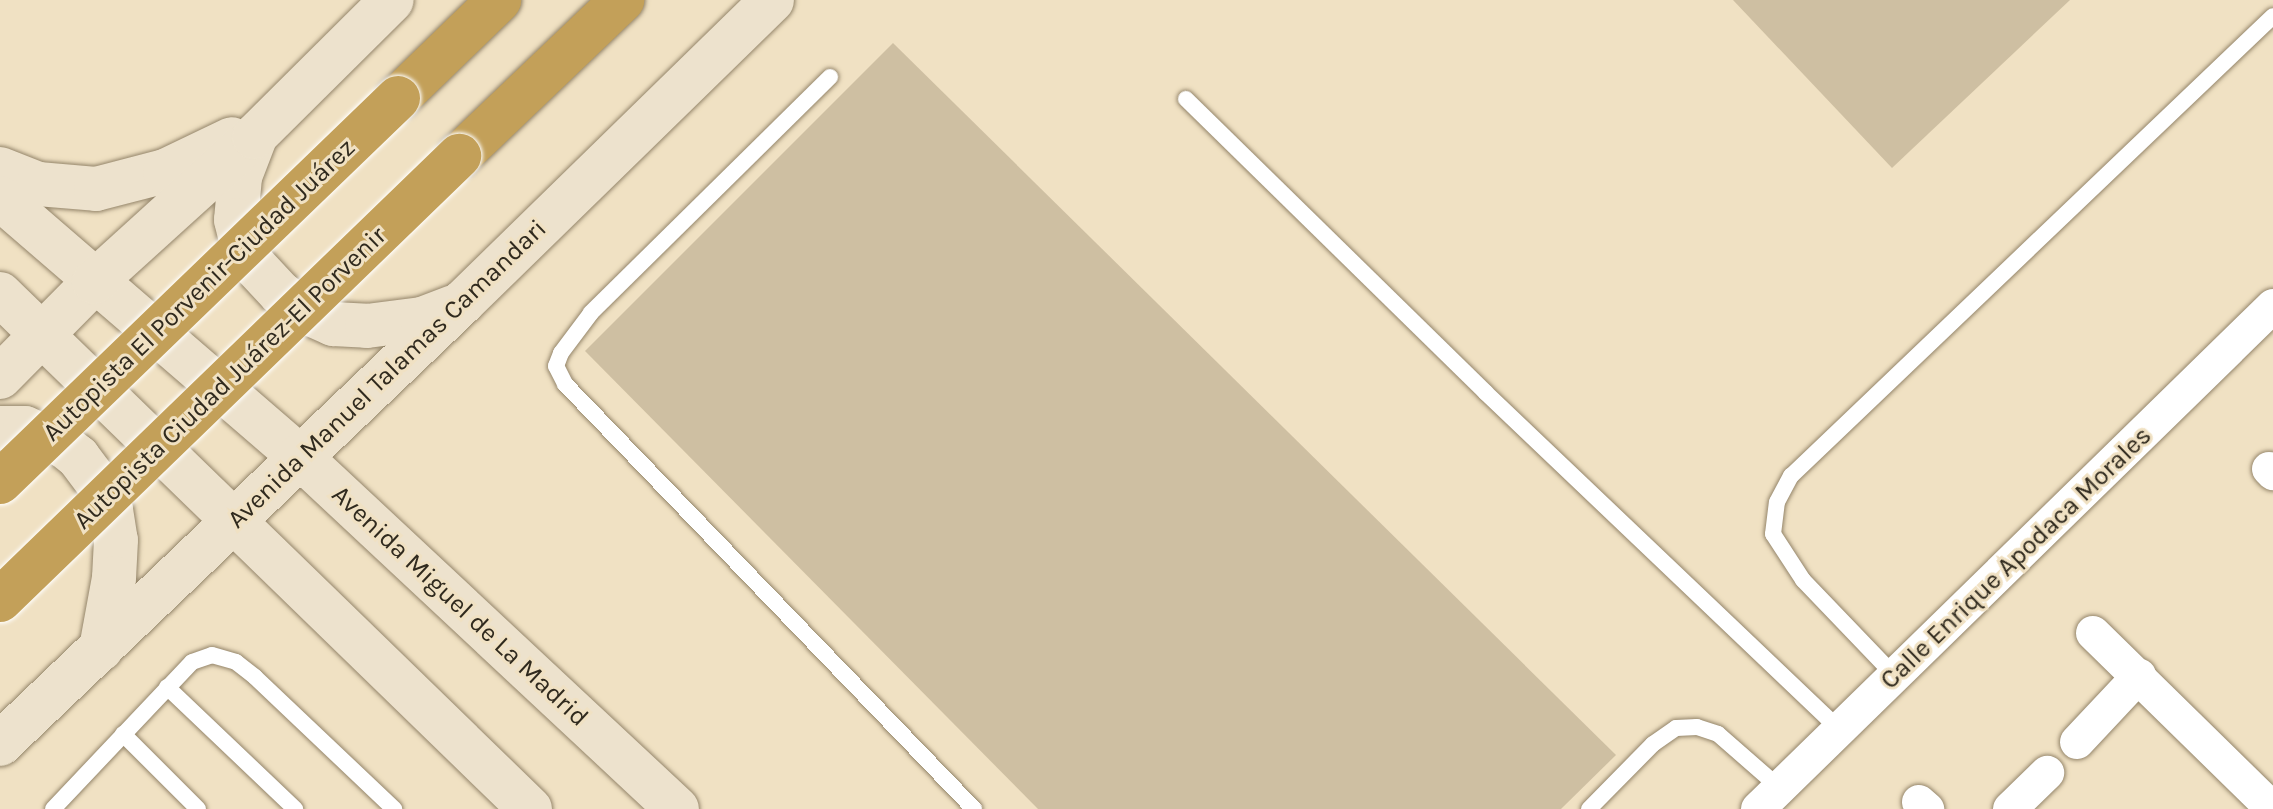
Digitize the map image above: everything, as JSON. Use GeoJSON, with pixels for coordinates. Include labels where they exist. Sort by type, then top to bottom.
{"type":"FeatureCollection","features":[{"type":"Feature","properties":{"kind":"highway","name":"Autopista El Porvenir-Ciudad Juárez"},"geometry":{"type":"LineString","coordinates":[[0,482],[499,0]]}},
{"type":"Feature","properties":{"kind":"highway","name":"Autopista Ciudad Juárez-El Porvenir"},"geometry":{"type":"LineString","coordinates":[[0,600],[622,0]]}},
{"type":"Feature","properties":{"kind":"main road"},"geometry":{"type":"LineString","coordinates":[[0,377],[94,282],[267,125],[392,0]]}},
{"type":"Feature","properties":{"kind":"main road","name":"Avenida Manuel Talamas Camandari"},"geometry":{"type":"LineString","coordinates":[[0,744],[462,303],[772,0]]}},
{"type":"Feature","properties":{"kind":"main road"},"geometry":{"type":"LineString","coordinates":[[0,169],[38,184],[96,189],[131,182],[267,125]]}},
{"type":"Feature","properties":{"kind":"main road"},"geometry":{"type":"LineString","coordinates":[[267,125],[240,177],[236,220],[242,244],[253,264],[280,293],[306,312],[333,324],[367,326],[422,319],[462,303]]}},
{"type":"Feature","properties":{"kind":"main road","name":"Avenida Miguel de La Madrid"},"geometry":{"type":"LineString","coordinates":[[0,198],[299,456],[677,809]]}},
{"type":"Feature","properties":{"kind":"main road"},"geometry":{"type":"LineString","coordinates":[[0,294],[530,809]]}},
{"type":"Feature","properties":{"kind":"main road"},"geometry":{"type":"LineString","coordinates":[[0,428],[25,428],[55,441],[78,457],[102,489],[111,510],[116,540],[114,578],[101,649]]}},
{"type":"Feature","properties":{"kind":"street","name":"Calle Enrique Apodaca Morales"},"geometry":{"type":"LineString","coordinates":[[1769,798],[2273,306]]}},
{"type":"Feature","properties":{"kind":"street"},"geometry":{"type":"LineString","coordinates":[[2093,633],[2273,809]]}},
{"type":"Feature","properties":{"kind":"street"},"geometry":{"type":"LineString","coordinates":[[2077,742],[2139,676]]}},
{"type":"Feature","properties":{"kind":"street"},"geometry":{"type":"LineString","coordinates":[[2010,809],[2047,773]]}},
{"type":"Feature","properties":{"kind":"lane"},"geometry":{"type":"LineString","coordinates":[[1895,676],[1803,580],[1773,534],[1777,502],[1791,476],[2273,16]]}},
{"type":"Feature","properties":{"kind":"lane"},"geometry":{"type":"LineString","coordinates":[[830,77],[591,313],[561,353],[556,366],[565,384],[974,809]]}},
{"type":"Feature","properties":{"kind":"lane"},"geometry":{"type":"LineString","coordinates":[[1186,99],[1485,392],[1840,730]]}},
{"type":"Feature","properties":{"kind":"lane"},"geometry":{"type":"LineString","coordinates":[[53,809],[192,662],[212,655],[236,662],[394,809]]}},
{"type":"Feature","properties":{"kind":"lane"},"geometry":{"type":"LineString","coordinates":[[167,687],[295,809]]}},
{"type":"Feature","properties":{"kind":"lane"},"geometry":{"type":"LineString","coordinates":[[1589,809],[1653,744],[1676,728],[1697,727],[1718,734],[1769,798]]}},
{"type":"Feature","properties":{"kind":"lane"},"geometry":{"type":"LineString","coordinates":[[123,734],[198,809]]}},
{"type":"Feature","properties":{"kind":"building"},"geometry":{"type":"Polygon","coordinates":[[[1733,0],[2070,0],[1892,168],[1733,0]]]}},
{"type":"Feature","properties":{"kind":"building"},"geometry":{"type":"Polygon","coordinates":[[[893,43],[1616,755],[1561,809],[1038,809],[585,351],[893,43]]]}}]}
